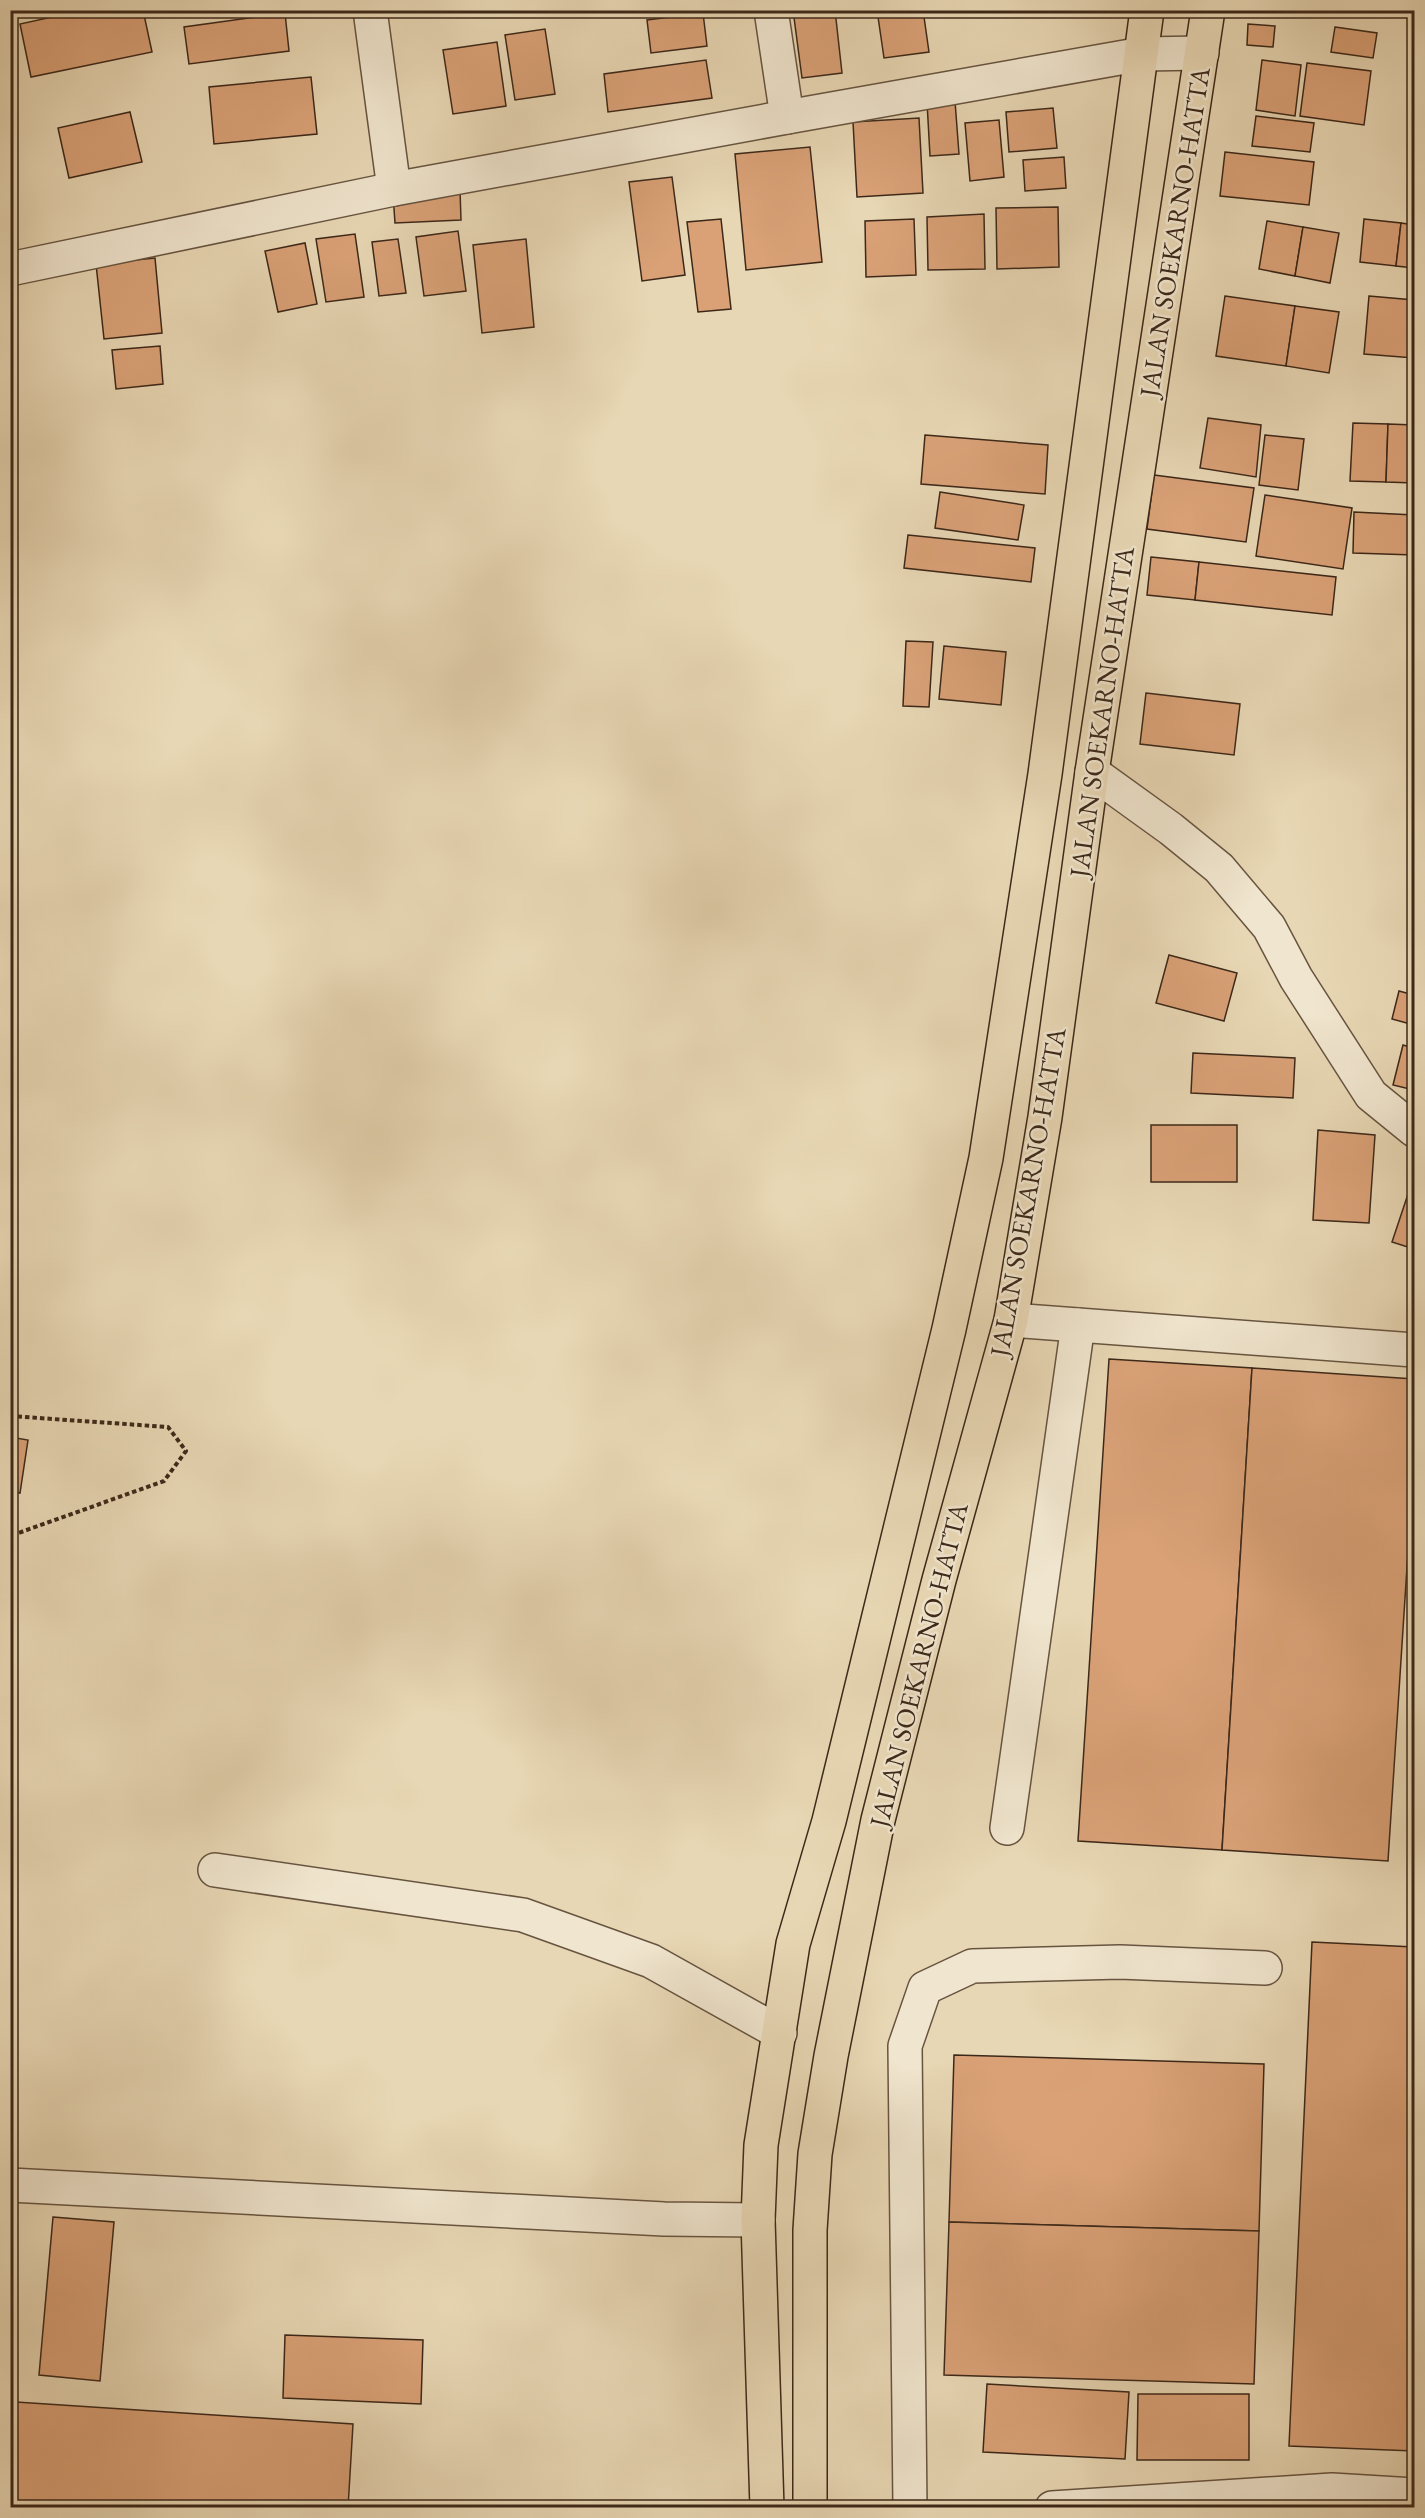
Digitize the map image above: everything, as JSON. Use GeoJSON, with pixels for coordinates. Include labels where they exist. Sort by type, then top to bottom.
{"type":"FeatureCollection","features":[{"type":"Feature","properties":{"kind":"main road","name":"JALAN SOEKARNO-HATTA"},"geometry":{"type":"LineString","coordinates":[[767,2508],[758,2220],[761,2145],[793,1944],[832,1810],[949,1329],[986,1158],[1045,774],[1148,10]]}},
{"type":"Feature","properties":{"kind":"main road","name":"JALAN SOEKARNO-HATTA"},"geometry":{"type":"LineString","coordinates":[[810,2508],[810,2230],[815,2154],[831,2056],[878,1820],[939,1580],[1011,1320],[1045,1117],[1092,772],[1208,10]]}},
{"type":"Feature","properties":{"kind":"street"},"geometry":{"type":"LineString","coordinates":[[369,10],[394,189]]}},
{"type":"Feature","properties":{"kind":"street"},"geometry":{"type":"LineString","coordinates":[[771,10],[787,117]]}},
{"type":"Feature","properties":{"kind":"street"},"geometry":{"type":"LineString","coordinates":[[10,269],[394,189],[787,117],[1142,54],[1202,53]]}},
{"type":"Feature","properties":{"kind":"street"},"geometry":{"type":"LineString","coordinates":[[1092,772],[1172,828],[1219,868],[1269,927],[1296,978],[1371,1095],[1414,1130]]}},
{"type":"Feature","properties":{"kind":"street"},"geometry":{"type":"LineString","coordinates":[[1011,1320],[1414,1350]]}},
{"type":"Feature","properties":{"kind":"street"},"geometry":{"type":"LineString","coordinates":[[1007,1828],[1078,1325]]}},
{"type":"Feature","properties":{"kind":"street"},"geometry":{"type":"LineString","coordinates":[[215,1870],[524,1915],[651,1961],[780,2033]]}},
{"type":"Feature","properties":{"kind":"street"},"geometry":{"type":"LineString","coordinates":[[910,2508],[905,2046],[925,1988],[972,1966],[1120,1962],[1265,1968]]}},
{"type":"Feature","properties":{"kind":"street"},"geometry":{"type":"LineString","coordinates":[[10,2185],[664,2219],[758,2220]]}},
{"type":"Feature","properties":{"kind":"street"},"geometry":{"type":"LineString","coordinates":[[1052,2508],[1332,2490],[1414,2495]]}},
{"type":"Feature","properties":{"kind":"path"},"geometry":{"type":"LineString","coordinates":[[10,1416],[168,1427],[186,1451],[164,1481],[10,1536]]}},
{"type":"Feature","properties":{"kind":"building"},"geometry":{"type":"Polygon","coordinates":[[[84,10],[143,10],[152,52],[31,77],[20,24],[84,10]]]}},
{"type":"Feature","properties":{"kind":"building"},"geometry":{"type":"Polygon","coordinates":[[[186,10],[225,10],[225,14],[186,17],[186,10]]]}},
{"type":"Feature","properties":{"kind":"building"},"geometry":{"type":"Polygon","coordinates":[[[793,10],[835,10],[842,73],[802,78],[793,10]]]}},
{"type":"Feature","properties":{"kind":"building"},"geometry":{"type":"Polygon","coordinates":[[[877,10],[923,10],[929,52],[884,58],[877,10]]]}},
{"type":"Feature","properties":{"kind":"building"},"geometry":{"type":"Polygon","coordinates":[[[934,10],[984,10],[935,15],[934,10]]]}},
{"type":"Feature","properties":{"kind":"building"},"geometry":{"type":"Polygon","coordinates":[[[285,13],[289,51],[189,64],[184,27],[285,13]]]}},
{"type":"Feature","properties":{"kind":"building"},"geometry":{"type":"Polygon","coordinates":[[[703,13],[707,46],[651,53],[647,20],[703,13]]]}},
{"type":"Feature","properties":{"kind":"building"},"geometry":{"type":"Polygon","coordinates":[[[1248,24],[1275,26],[1273,47],[1247,45],[1248,24]]]}},
{"type":"Feature","properties":{"kind":"building"},"geometry":{"type":"Polygon","coordinates":[[[1335,27],[1377,33],[1373,58],[1331,52],[1335,27]]]}},
{"type":"Feature","properties":{"kind":"building"},"geometry":{"type":"Polygon","coordinates":[[[545,29],[555,94],[515,100],[505,35],[545,29]]]}},
{"type":"Feature","properties":{"kind":"building"},"geometry":{"type":"Polygon","coordinates":[[[497,42],[506,106],[453,114],[443,50],[497,42]]]}},
{"type":"Feature","properties":{"kind":"building"},"geometry":{"type":"Polygon","coordinates":[[[706,60],[712,98],[608,112],[604,74],[706,60]]]}},
{"type":"Feature","properties":{"kind":"building"},"geometry":{"type":"Polygon","coordinates":[[[1262,60],[1301,65],[1295,116],[1256,110],[1262,60]]]}},
{"type":"Feature","properties":{"kind":"building"},"geometry":{"type":"Polygon","coordinates":[[[1307,63],[1371,71],[1364,125],[1300,116],[1307,63]]]}},
{"type":"Feature","properties":{"kind":"building"},"geometry":{"type":"Polygon","coordinates":[[[311,77],[317,134],[214,144],[209,87],[311,77]]]}},
{"type":"Feature","properties":{"kind":"building"},"geometry":{"type":"Polygon","coordinates":[[[955,101],[959,154],[930,156],[927,102],[955,101]]]}},
{"type":"Feature","properties":{"kind":"building"},"geometry":{"type":"Polygon","coordinates":[[[1053,108],[1057,148],[1009,152],[1006,112],[1053,108]]]}},
{"type":"Feature","properties":{"kind":"building"},"geometry":{"type":"Polygon","coordinates":[[[130,112],[142,162],[69,178],[58,128],[130,112]]]}},
{"type":"Feature","properties":{"kind":"building"},"geometry":{"type":"Polygon","coordinates":[[[1256,116],[1314,123],[1310,152],[1252,146],[1256,116]]]}},
{"type":"Feature","properties":{"kind":"building"},"geometry":{"type":"Polygon","coordinates":[[[919,118],[923,193],[857,197],[853,122],[919,118]]]}},
{"type":"Feature","properties":{"kind":"building"},"geometry":{"type":"Polygon","coordinates":[[[999,120],[1004,177],[970,181],[965,123],[999,120]]]}},
{"type":"Feature","properties":{"kind":"building"},"geometry":{"type":"Polygon","coordinates":[[[810,147],[822,262],[746,270],[735,154],[810,147]]]}},
{"type":"Feature","properties":{"kind":"building"},"geometry":{"type":"Polygon","coordinates":[[[1225,152],[1314,162],[1309,205],[1220,196],[1225,152]]]}},
{"type":"Feature","properties":{"kind":"building"},"geometry":{"type":"Polygon","coordinates":[[[1064,157],[1066,188],[1025,191],[1023,160],[1064,157]]]}},
{"type":"Feature","properties":{"kind":"building"},"geometry":{"type":"Polygon","coordinates":[[[672,177],[685,275],[642,281],[629,182],[672,177]]]}},
{"type":"Feature","properties":{"kind":"building"},"geometry":{"type":"Polygon","coordinates":[[[460,190],[461,220],[395,223],[393,194],[460,190]]]}},
{"type":"Feature","properties":{"kind":"building"},"geometry":{"type":"Polygon","coordinates":[[[1058,207],[1059,267],[997,269],[996,208],[1058,207]]]}},
{"type":"Feature","properties":{"kind":"building"},"geometry":{"type":"Polygon","coordinates":[[[984,214],[985,269],[928,270],[927,217],[984,214]]]}},
{"type":"Feature","properties":{"kind":"building"},"geometry":{"type":"Polygon","coordinates":[[[721,219],[731,309],[698,312],[687,222],[721,219]]]}},
{"type":"Feature","properties":{"kind":"building"},"geometry":{"type":"Polygon","coordinates":[[[914,219],[916,275],[866,277],[865,221],[914,219]]]}},
{"type":"Feature","properties":{"kind":"building"},"geometry":{"type":"Polygon","coordinates":[[[1364,219],[1401,223],[1396,266],[1360,262],[1364,219]]]}},
{"type":"Feature","properties":{"kind":"building"},"geometry":{"type":"Polygon","coordinates":[[[1267,221],[1303,227],[1295,276],[1259,269],[1267,221]]]}},
{"type":"Feature","properties":{"kind":"building"},"geometry":{"type":"Polygon","coordinates":[[[1401,223],[1414,225],[1414,268],[1396,266],[1401,223]]]}},
{"type":"Feature","properties":{"kind":"building"},"geometry":{"type":"Polygon","coordinates":[[[1303,227],[1339,233],[1330,283],[1295,276],[1303,227]]]}},
{"type":"Feature","properties":{"kind":"building"},"geometry":{"type":"Polygon","coordinates":[[[458,231],[466,291],[424,296],[416,237],[458,231]]]}},
{"type":"Feature","properties":{"kind":"building"},"geometry":{"type":"Polygon","coordinates":[[[355,234],[364,297],[326,302],[316,239],[355,234]]]}},
{"type":"Feature","properties":{"kind":"building"},"geometry":{"type":"Polygon","coordinates":[[[398,239],[406,293],[379,296],[372,242],[398,239]]]}},
{"type":"Feature","properties":{"kind":"building"},"geometry":{"type":"Polygon","coordinates":[[[526,239],[534,327],[482,333],[473,245],[526,239]]]}},
{"type":"Feature","properties":{"kind":"building"},"geometry":{"type":"Polygon","coordinates":[[[305,243],[317,304],[278,312],[265,251],[305,243]]]}},
{"type":"Feature","properties":{"kind":"building"},"geometry":{"type":"Polygon","coordinates":[[[155,258],[162,333],[104,339],[96,264],[155,258]]]}},
{"type":"Feature","properties":{"kind":"building"},"geometry":{"type":"Polygon","coordinates":[[[1225,296],[1295,306],[1286,366],[1216,356],[1225,296]]]}},
{"type":"Feature","properties":{"kind":"building"},"geometry":{"type":"Polygon","coordinates":[[[1369,296],[1414,300],[1414,358],[1364,354],[1369,296]]]}},
{"type":"Feature","properties":{"kind":"building"},"geometry":{"type":"Polygon","coordinates":[[[1295,306],[1339,312],[1329,373],[1286,366],[1295,306]]]}},
{"type":"Feature","properties":{"kind":"building"},"geometry":{"type":"Polygon","coordinates":[[[160,346],[163,384],[116,389],[112,350],[160,346]]]}},
{"type":"Feature","properties":{"kind":"building"},"geometry":{"type":"Polygon","coordinates":[[[1208,418],[1261,425],[1256,477],[1200,468],[1208,418]]]}},
{"type":"Feature","properties":{"kind":"building"},"geometry":{"type":"Polygon","coordinates":[[[1353,423],[1388,424],[1386,482],[1350,481],[1353,423]]]}},
{"type":"Feature","properties":{"kind":"building"},"geometry":{"type":"Polygon","coordinates":[[[1388,424],[1414,425],[1414,483],[1386,482],[1388,424]]]}},
{"type":"Feature","properties":{"kind":"building"},"geometry":{"type":"Polygon","coordinates":[[[925,435],[1048,445],[1045,494],[921,484],[925,435]]]}},
{"type":"Feature","properties":{"kind":"building"},"geometry":{"type":"Polygon","coordinates":[[[1265,435],[1304,439],[1298,490],[1259,485],[1265,435]]]}},
{"type":"Feature","properties":{"kind":"building"},"geometry":{"type":"Polygon","coordinates":[[[1154,475],[1254,488],[1246,542],[1147,529],[1154,475]]]}},
{"type":"Feature","properties":{"kind":"building"},"geometry":{"type":"Polygon","coordinates":[[[940,492],[1024,505],[1018,540],[935,528],[940,492]]]}},
{"type":"Feature","properties":{"kind":"building"},"geometry":{"type":"Polygon","coordinates":[[[1265,495],[1352,508],[1343,569],[1256,556],[1265,495]]]}},
{"type":"Feature","properties":{"kind":"building"},"geometry":{"type":"Polygon","coordinates":[[[1354,512],[1414,515],[1414,555],[1353,553],[1354,512]]]}},
{"type":"Feature","properties":{"kind":"building"},"geometry":{"type":"Polygon","coordinates":[[[908,535],[1035,548],[1031,582],[904,568],[908,535]]]}},
{"type":"Feature","properties":{"kind":"building"},"geometry":{"type":"Polygon","coordinates":[[[1151,557],[1199,562],[1195,600],[1147,595],[1151,557]]]}},
{"type":"Feature","properties":{"kind":"building"},"geometry":{"type":"Polygon","coordinates":[[[1199,562],[1336,577],[1332,615],[1195,600],[1199,562]]]}},
{"type":"Feature","properties":{"kind":"building"},"geometry":{"type":"Polygon","coordinates":[[[906,641],[933,642],[929,707],[903,706],[906,641]]]}},
{"type":"Feature","properties":{"kind":"building"},"geometry":{"type":"Polygon","coordinates":[[[944,646],[1006,652],[1001,705],[939,699],[944,646]]]}},
{"type":"Feature","properties":{"kind":"building"},"geometry":{"type":"Polygon","coordinates":[[[1146,693],[1240,704],[1234,755],[1140,744],[1146,693]]]}},
{"type":"Feature","properties":{"kind":"building"},"geometry":{"type":"Polygon","coordinates":[[[1169,955],[1237,973],[1224,1021],[1156,1003],[1169,955]]]}},
{"type":"Feature","properties":{"kind":"building"},"geometry":{"type":"Polygon","coordinates":[[[1399,991],[1414,995],[1414,1025],[1392,1019],[1399,991]]]}},
{"type":"Feature","properties":{"kind":"building"},"geometry":{"type":"Polygon","coordinates":[[[1403,1045],[1414,1048],[1414,1090],[1393,1085],[1403,1045]]]}},
{"type":"Feature","properties":{"kind":"building"},"geometry":{"type":"Polygon","coordinates":[[[1193,1053],[1295,1058],[1293,1098],[1191,1093],[1193,1053]]]}},
{"type":"Feature","properties":{"kind":"building"},"geometry":{"type":"Polygon","coordinates":[[[1151,1125],[1237,1125],[1237,1182],[1151,1182],[1151,1125]]]}},
{"type":"Feature","properties":{"kind":"building"},"geometry":{"type":"Polygon","coordinates":[[[1318,1130],[1375,1135],[1369,1223],[1313,1220],[1318,1130]]]}},
{"type":"Feature","properties":{"kind":"building"},"geometry":{"type":"Polygon","coordinates":[[[1414,1176],[1414,1249],[1392,1242],[1414,1176]]]}},
{"type":"Feature","properties":{"kind":"building"},"geometry":{"type":"Polygon","coordinates":[[[1109,1359],[1252,1368],[1222,1850],[1078,1841],[1109,1359]]]}},
{"type":"Feature","properties":{"kind":"building"},"geometry":{"type":"Polygon","coordinates":[[[1252,1368],[1414,1379],[1414,1459],[1388,1861],[1222,1850],[1252,1368]]]}},
{"type":"Feature","properties":{"kind":"building"},"geometry":{"type":"Polygon","coordinates":[[[10,1437],[28,1440],[20,1493],[10,1491],[10,1437]]]}},
{"type":"Feature","properties":{"kind":"building"},"geometry":{"type":"Polygon","coordinates":[[[1312,1942],[1414,1947],[1414,2451],[1289,2446],[1312,1942]]]}},
{"type":"Feature","properties":{"kind":"building"},"geometry":{"type":"Polygon","coordinates":[[[954,2055],[1264,2064],[1259,2231],[949,2222],[954,2055]]]}},
{"type":"Feature","properties":{"kind":"building"},"geometry":{"type":"Polygon","coordinates":[[[53,2217],[114,2222],[100,2381],[39,2375],[53,2217]]]}},
{"type":"Feature","properties":{"kind":"building"},"geometry":{"type":"Polygon","coordinates":[[[949,2222],[1259,2231],[1254,2384],[944,2375],[949,2222]]]}},
{"type":"Feature","properties":{"kind":"building"},"geometry":{"type":"Polygon","coordinates":[[[10,2223],[16,2223],[10,2266],[10,2223]]]}},
{"type":"Feature","properties":{"kind":"building"},"geometry":{"type":"Polygon","coordinates":[[[285,2335],[423,2340],[421,2404],[283,2398],[285,2335]]]}},
{"type":"Feature","properties":{"kind":"building"},"geometry":{"type":"Polygon","coordinates":[[[987,2384],[1129,2392],[1125,2459],[983,2452],[987,2384]]]}},
{"type":"Feature","properties":{"kind":"building"},"geometry":{"type":"Polygon","coordinates":[[[1138,2394],[1249,2394],[1249,2460],[1137,2460],[1138,2394]]]}},
{"type":"Feature","properties":{"kind":"building"},"geometry":{"type":"Polygon","coordinates":[[[16,2402],[353,2424],[348,2508],[10,2508],[16,2402]]]}}]}
